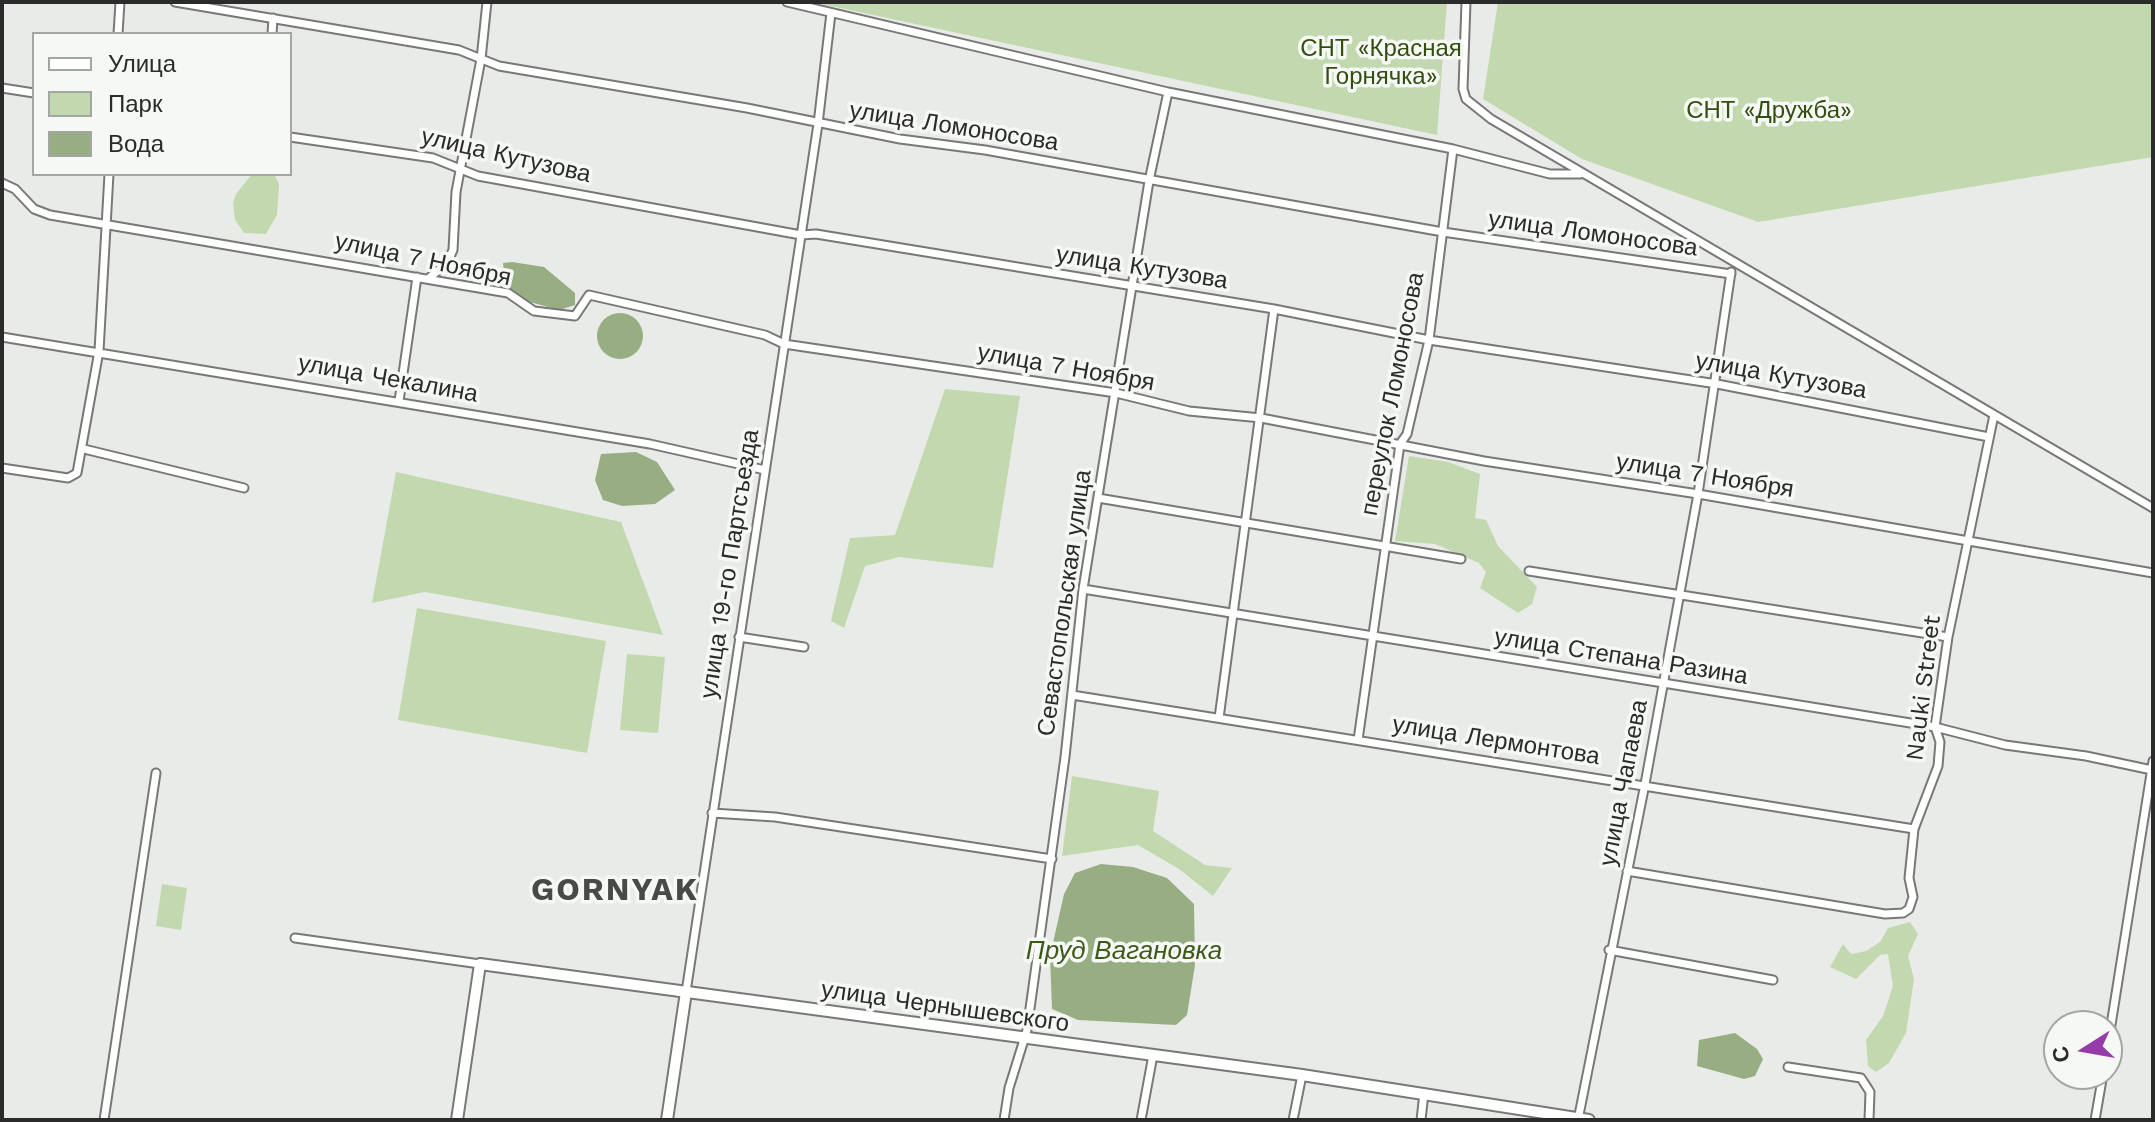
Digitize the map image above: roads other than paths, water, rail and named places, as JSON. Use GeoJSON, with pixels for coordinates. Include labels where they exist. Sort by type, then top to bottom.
{"type":"FeatureCollection","features":[{"type":"Feature","properties":{"kind":"street"},"geometry":{"type":"LineString","coordinates":[[118,32],[120,2]]}},
{"type":"Feature","properties":{"kind":"street","name":"улица Ломоносова"},"geometry":{"type":"LineString","coordinates":[[175,2],[459,50],[499,66],[747,108],[818,124],[1443,232],[1731,274]]}},
{"type":"Feature","properties":{"kind":"street"},"geometry":{"type":"LineString","coordinates":[[428,279],[447,263],[453,250],[456,192],[481,59],[487,2]]}},
{"type":"Feature","properties":{"kind":"street"},"geometry":{"type":"LineString","coordinates":[[787,2],[1168,92],[1453,149],[1550,174],[1582,174]]}},
{"type":"Feature","properties":{"kind":"street"},"geometry":{"type":"LineString","coordinates":[[1466,2],[1462,75],[1466,99],[1491,119],[2153,508]]}},
{"type":"Feature","properties":{"kind":"street","name":"улица 19-го Партсъезда"},"geometry":{"type":"LineString","coordinates":[[667,1120],[818,124],[831,13]]}},
{"type":"Feature","properties":{"kind":"street"},"geometry":{"type":"LineString","coordinates":[[272,32],[273,18]]}},
{"type":"Feature","properties":{"kind":"street"},"geometry":{"type":"LineString","coordinates":[[2,88],[32,93]]}},
{"type":"Feature","properties":{"kind":"street","name":"Севастопольская улица"},"geometry":{"type":"LineString","coordinates":[[1004,1120],[1009,1088],[1026,1037],[1052,859],[1083,589],[1149,181],[1168,92]]}},
{"type":"Feature","properties":{"kind":"street","name":"улица Кутузова"},"geometry":{"type":"LineString","coordinates":[[292,137],[433,158],[478,176],[801,235],[816,234],[1274,309],[1429,340],[1717,384],[1989,437]]}},
{"type":"Feature","properties":{"kind":"street","name":"переулок Ломоносова"},"geometry":{"type":"LineString","coordinates":[[1358,740],[1400,444],[1407,434],[1429,340],[1453,149]]}},
{"type":"Feature","properties":{"kind":"street"},"geometry":{"type":"LineString","coordinates":[[2,468],[68,478],[77,473],[84,449],[99,351],[109,176]]}},
{"type":"Feature","properties":{"kind":"street","name":"улица 7 Ноября"},"geometry":{"type":"LineString","coordinates":[[2,183],[15,189],[34,209],[50,215],[508,293],[534,311],[575,316],[589,295],[765,335],[784,344],[1116,393],[1189,411],[1261,418],[1484,461],[1698,494],[2153,573]]}},
{"type":"Feature","properties":{"kind":"street","name":"улица Чапаева"},"geometry":{"type":"LineString","coordinates":[[1582,1119],[1609,950],[1645,784],[1698,494],[1717,384],[1732,262]]}},
{"type":"Feature","properties":{"kind":"street"},"geometry":{"type":"LineString","coordinates":[[399,401],[417,277]]}},
{"type":"Feature","properties":{"kind":"street"},"geometry":{"type":"LineString","coordinates":[[1219,718],[1274,309]]}},
{"type":"Feature","properties":{"kind":"street","name":"улица Чекалина"},"geometry":{"type":"LineString","coordinates":[[2,337],[650,444],[765,470]]}},
{"type":"Feature","properties":{"kind":"street","name":"Nauki Street"},"geometry":{"type":"LineString","coordinates":[[1627,871],[1885,914],[1903,913],[1913,897],[1909,878],[1914,829],[1938,766],[1940,742],[1935,727],[1948,637],[1994,415]]}},
{"type":"Feature","properties":{"kind":"street"},"geometry":{"type":"LineString","coordinates":[[84,449],[244,488]]}},
{"type":"Feature","properties":{"kind":"street"},"geometry":{"type":"LineString","coordinates":[[1098,498],[1461,559]]}},
{"type":"Feature","properties":{"kind":"street"},"geometry":{"type":"LineString","coordinates":[[1529,571],[1948,637]]}},
{"type":"Feature","properties":{"kind":"street","name":"улица Степана Разина"},"geometry":{"type":"LineString","coordinates":[[1083,589],[1935,727],[2065,756],[2152,765]]}},
{"type":"Feature","properties":{"kind":"street"},"geometry":{"type":"LineString","coordinates":[[739,637],[804,647]]}},
{"type":"Feature","properties":{"kind":"street","name":"улица Лермонтова"},"geometry":{"type":"LineString","coordinates":[[1072,695],[1914,829]]}},
{"type":"Feature","properties":{"kind":"street"},"geometry":{"type":"LineString","coordinates":[[2113,1010],[2152,765]]}},
{"type":"Feature","properties":{"kind":"street"},"geometry":{"type":"LineString","coordinates":[[104,1120],[156,773]]}},
{"type":"Feature","properties":{"kind":"street"},"geometry":{"type":"LineString","coordinates":[[712,813],[775,817],[1052,859]]}},
{"type":"Feature","properties":{"kind":"street","name":"улица Чернышевского"},"geometry":{"type":"LineString","coordinates":[[295,938],[1302,1075],[1582,1119]]}},
{"type":"Feature","properties":{"kind":"street"},"geometry":{"type":"LineString","coordinates":[[1609,950],[1773,980]]}},
{"type":"Feature","properties":{"kind":"street"},"geometry":{"type":"LineString","coordinates":[[457,1120],[480,964]]}},
{"type":"Feature","properties":{"kind":"street"},"geometry":{"type":"LineString","coordinates":[[1141,1120],[1153,1055]]}},
{"type":"Feature","properties":{"kind":"street"},"geometry":{"type":"LineString","coordinates":[[1788,1067],[1852,1074],[1867,1084],[1869,1120]]}},
{"type":"Feature","properties":{"kind":"street"},"geometry":{"type":"LineString","coordinates":[[1293,1120],[1302,1075]]}},
{"type":"Feature","properties":{"kind":"street"},"geometry":{"type":"LineString","coordinates":[[2095,1120],[2100,1090]]}},
{"type":"Feature","properties":{"kind":"street"},"geometry":{"type":"LineString","coordinates":[[1421,1120],[1424,1093]]}},
{"type":"Feature","properties":{"kind":"water"},"geometry":{"type":"Polygon","coordinates":[[[503,263],[544,267],[575,293],[575,305],[559,310],[530,302],[506,288],[503,263]]]}},
{"type":"Feature","properties":{"kind":"water"},"geometry":{"type":"Polygon","coordinates":[[[620,313],[636,320],[643,336],[636,352],[620,359],[604,352],[597,336],[604,320],[620,313]]]}},
{"type":"Feature","properties":{"kind":"water"},"geometry":{"type":"Polygon","coordinates":[[[636,452],[657,462],[675,490],[655,504],[622,506],[603,500],[595,480],[601,454],[636,452]]]}},
{"type":"Feature","properties":{"kind":"water","name":"Пруд Вагановка"},"geometry":{"type":"Polygon","coordinates":[[[1101,864],[1133,867],[1167,878],[1194,904],[1195,965],[1187,1015],[1176,1025],[1078,1020],[1052,1009],[1050,956],[1064,894],[1075,873],[1101,864]]]}},
{"type":"Feature","properties":{"kind":"water"},"geometry":{"type":"Polygon","coordinates":[[[1735,1033],[1757,1049],[1763,1059],[1755,1076],[1744,1079],[1697,1066],[1699,1040],[1735,1033]]]}},
{"type":"Feature","properties":{"kind":"district","name":"GORNYAK"},"geometry":{"type":"Point","coordinates":[615,891]}},
{"type":"Feature","properties":{"kind":"park label","name":"СНТ «Красная Горнячка»"},"geometry":{"type":"Point","coordinates":[1381,63]}},
{"type":"Feature","properties":{"kind":"park label","name":"СНТ «Дружба»"},"geometry":{"type":"Point","coordinates":[1769,111]}}]}
